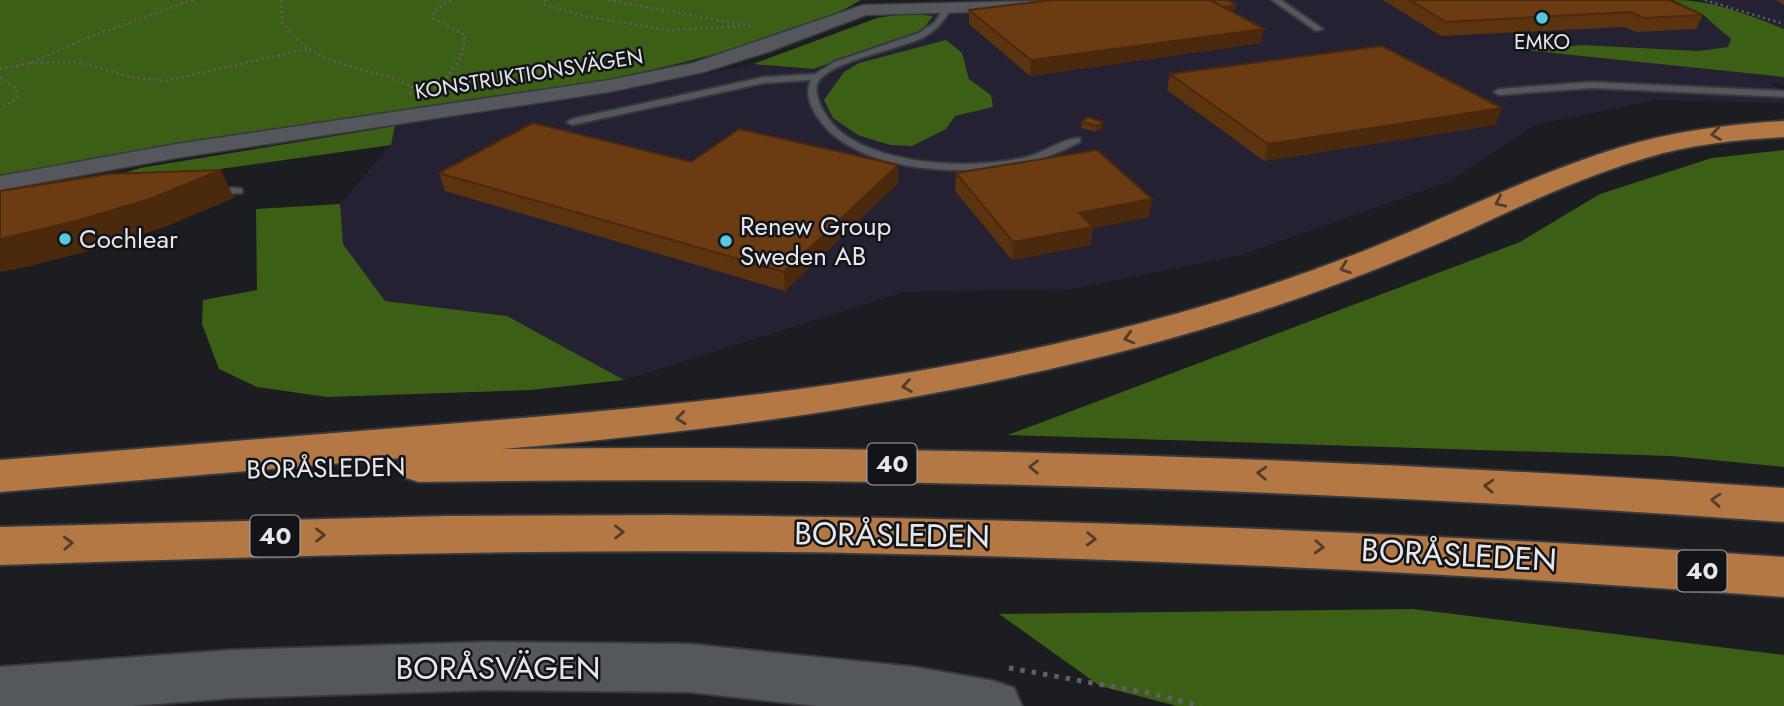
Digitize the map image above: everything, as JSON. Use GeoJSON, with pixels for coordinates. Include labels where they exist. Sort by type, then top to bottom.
{"type":"FeatureCollection","features":[{"type":"Feature","properties":{"kind":"highway"},"geometry":{"type":"LineString","coordinates":[[0,476],[600,427],[790,405],[941,380],[1083,350],[1195,320],[1293,288],[1409,244],[1534,187],[1623,154],[1719,134],[1784,129]]}},
{"type":"Feature","properties":{"kind":"highway","name":"BORÅSLEDEN"},"geometry":{"type":"LineString","coordinates":[[0,476],[574,463],[886,464],[1246,473],[1784,505]]}},
{"type":"Feature","properties":{"kind":"highway","name":"BORÅSLEDEN"},"geometry":{"type":"LineString","coordinates":[[0,546],[239,537],[524,532],[874,533],[1275,544],[1620,564],[1784,577]]}},
{"type":"Feature","properties":{"kind":"highway"},"geometry":{"type":"LineString","coordinates":[[1620,564],[1784,591]]}},
{"type":"Feature","properties":{"kind":"street","name":"KONSTRUKTIONSVÄGEN"},"geometry":{"type":"LineString","coordinates":[[0,183],[176,151],[609,86],[697,68],[863,10],[893,7],[948,8],[1059,0]]}},
{"type":"Feature","properties":{"kind":"street","name":"BORÅSVÄGEN"},"geometry":{"type":"LineString","coordinates":[[0,692],[231,674],[488,666],[689,668],[915,692],[994,706]]}},
{"type":"Feature","properties":{"kind":"lane"},"geometry":{"type":"LineString","coordinates":[[1276,0],[1319,30]]}},
{"type":"Feature","properties":{"kind":"lane"},"geometry":{"type":"LineString","coordinates":[[572,122],[764,80],[817,77],[837,65],[925,34],[943,20],[948,8]]}},
{"type":"Feature","properties":{"kind":"lane"},"geometry":{"type":"LineString","coordinates":[[817,77],[813,84],[813,98],[826,128],[852,144],[909,162],[951,166],[1010,163],[1058,150],[1076,140]]}},
{"type":"Feature","properties":{"kind":"lane"},"geometry":{"type":"LineString","coordinates":[[1499,92],[1592,85],[1784,93]]}},
{"type":"Feature","properties":{"kind":"lane"},"geometry":{"type":"LineString","coordinates":[[198,191],[238,191]]}},
{"type":"Feature","properties":{"kind":"path"},"geometry":{"type":"LineString","coordinates":[[30,63],[94,36],[193,0]]}},
{"type":"Feature","properties":{"kind":"path"},"geometry":{"type":"LineString","coordinates":[[281,0],[282,22],[308,49],[328,59],[398,78],[412,86],[406,117]]}},
{"type":"Feature","properties":{"kind":"path"},"geometry":{"type":"LineString","coordinates":[[439,88],[461,57],[465,35],[432,18],[436,9],[451,0]]}},
{"type":"Feature","properties":{"kind":"path"},"geometry":{"type":"LineString","coordinates":[[546,0],[543,4],[583,16],[668,30],[749,26]]}},
{"type":"Feature","properties":{"kind":"path"},"geometry":{"type":"LineString","coordinates":[[608,0],[726,19],[789,37]]}},
{"type":"Feature","properties":{"kind":"path"},"geometry":{"type":"LineString","coordinates":[[1705,0],[1784,24]]}},
{"type":"Feature","properties":{"kind":"path"},"geometry":{"type":"LineString","coordinates":[[0,69],[30,63],[77,62],[132,77],[164,81],[308,49]]}},
{"type":"Feature","properties":{"kind":"path"},"geometry":{"type":"LineString","coordinates":[[0,78],[18,89],[17,98],[0,109]]}},
{"type":"Feature","properties":{"kind":"shaded area"},"geometry":{"type":"Polygon","coordinates":[[[1673,0],[1718,25],[1731,39],[1728,47],[1698,51],[1583,45],[1529,50],[1784,77],[1784,84],[1768,82],[1784,92],[1784,103],[1656,100],[1535,125],[1448,182],[1238,256],[1072,289],[904,292],[624,380],[507,316],[385,301],[343,244],[340,204],[391,145],[395,126],[663,82],[753,64],[813,69],[922,31],[933,16],[937,2],[1673,0]],[[946,40],[859,63],[955,116],[992,107],[991,95],[969,79],[968,71],[946,40]]]}},
{"type":"Feature","properties":{"kind":"shaded area"},"geometry":{"type":"Polygon","coordinates":[[[1697,0],[1784,0],[1784,29],[1740,11],[1697,0]]]}},
{"type":"Feature","properties":{"kind":"green space"},"geometry":{"type":"Polygon","coordinates":[[[0,0],[861,0],[818,20],[737,48],[571,87],[0,179],[0,0]]]}},
{"type":"Feature","properties":{"kind":"green space"},"geometry":{"type":"Polygon","coordinates":[[[1673,0],[1716,5],[1784,29],[1784,77],[1524,50],[1583,45],[1698,51],[1728,47],[1731,39],[1702,14],[1673,0]]]}},
{"type":"Feature","properties":{"kind":"green space"},"geometry":{"type":"Polygon","coordinates":[[[907,13],[933,16],[922,31],[813,69],[753,64],[877,18],[907,13]]]}},
{"type":"Feature","properties":{"kind":"green space"},"geometry":{"type":"Polygon","coordinates":[[[946,40],[962,53],[969,79],[991,95],[993,107],[955,116],[946,129],[912,146],[890,145],[858,135],[833,118],[824,100],[844,72],[859,63],[946,40]]]}},
{"type":"Feature","properties":{"kind":"green space"},"geometry":{"type":"Polygon","coordinates":[[[395,126],[391,145],[127,182],[109,178],[140,168],[395,126]]]}},
{"type":"Feature","properties":{"kind":"green space"},"geometry":{"type":"Polygon","coordinates":[[[1784,150],[1784,467],[1671,456],[1008,435],[1520,242],[1600,194],[1712,158],[1784,150]]]}},
{"type":"Feature","properties":{"kind":"green space"},"geometry":{"type":"Polygon","coordinates":[[[340,204],[343,244],[385,301],[507,316],[624,380],[530,390],[327,397],[257,387],[219,369],[202,324],[203,300],[257,290],[256,209],[340,204]]]}},
{"type":"Feature","properties":{"kind":"green space"},"geometry":{"type":"Polygon","coordinates":[[[1413,609],[1784,655],[1784,706],[1177,706],[1100,686],[999,614],[1413,609]]]}},
{"type":"Feature","properties":{"kind":"building"},"geometry":{"type":"Polygon","coordinates":[[[1052,0],[1211,0],[1264,29],[1031,60],[969,10],[1052,0]]]}},
{"type":"Feature","properties":{"kind":"building"},"geometry":{"type":"Polygon","coordinates":[[[1211,0],[1227,0],[1236,5],[1223,7],[1211,0]]]}},
{"type":"Feature","properties":{"kind":"building"},"geometry":{"type":"Polygon","coordinates":[[[1410,0],[1669,0],[1703,15],[1643,18],[1631,12],[1446,22],[1410,0]]]}},
{"type":"Feature","properties":{"kind":"building"},"geometry":{"type":"Polygon","coordinates":[[[1382,46],[1502,108],[1268,144],[1170,74],[1382,46]]]}},
{"type":"Feature","properties":{"kind":"building"},"geometry":{"type":"Polygon","coordinates":[[[1088,117],[1103,122],[1097,126],[1082,122],[1088,117]]]}},
{"type":"Feature","properties":{"kind":"building","name":"Renew Group Sweden AB"},"geometry":{"type":"Polygon","coordinates":[[[533,123],[691,162],[739,129],[898,165],[784,272],[439,173],[533,123]]]}},
{"type":"Feature","properties":{"kind":"building"},"geometry":{"type":"Polygon","coordinates":[[[1097,150],[1152,199],[1079,213],[1093,227],[1013,242],[956,173],[1097,150]]]}},
{"type":"Feature","properties":{"kind":"building"},"geometry":{"type":"Polygon","coordinates":[[[221,170],[150,199],[76,221],[0,239],[0,191],[109,174],[221,170]]]}},
{"type":"Feature","properties":{"kind":"place","name":"EMKO"},"geometry":{"type":"Point","coordinates":[1542,18]}},
{"type":"Feature","properties":{"kind":"place","name":"Cochlear"},"geometry":{"type":"Point","coordinates":[65,239]}},
{"type":"Feature","properties":{"kind":"place","name":"Renew Group Sweden AB"},"geometry":{"type":"Point","coordinates":[726,241]}}]}
